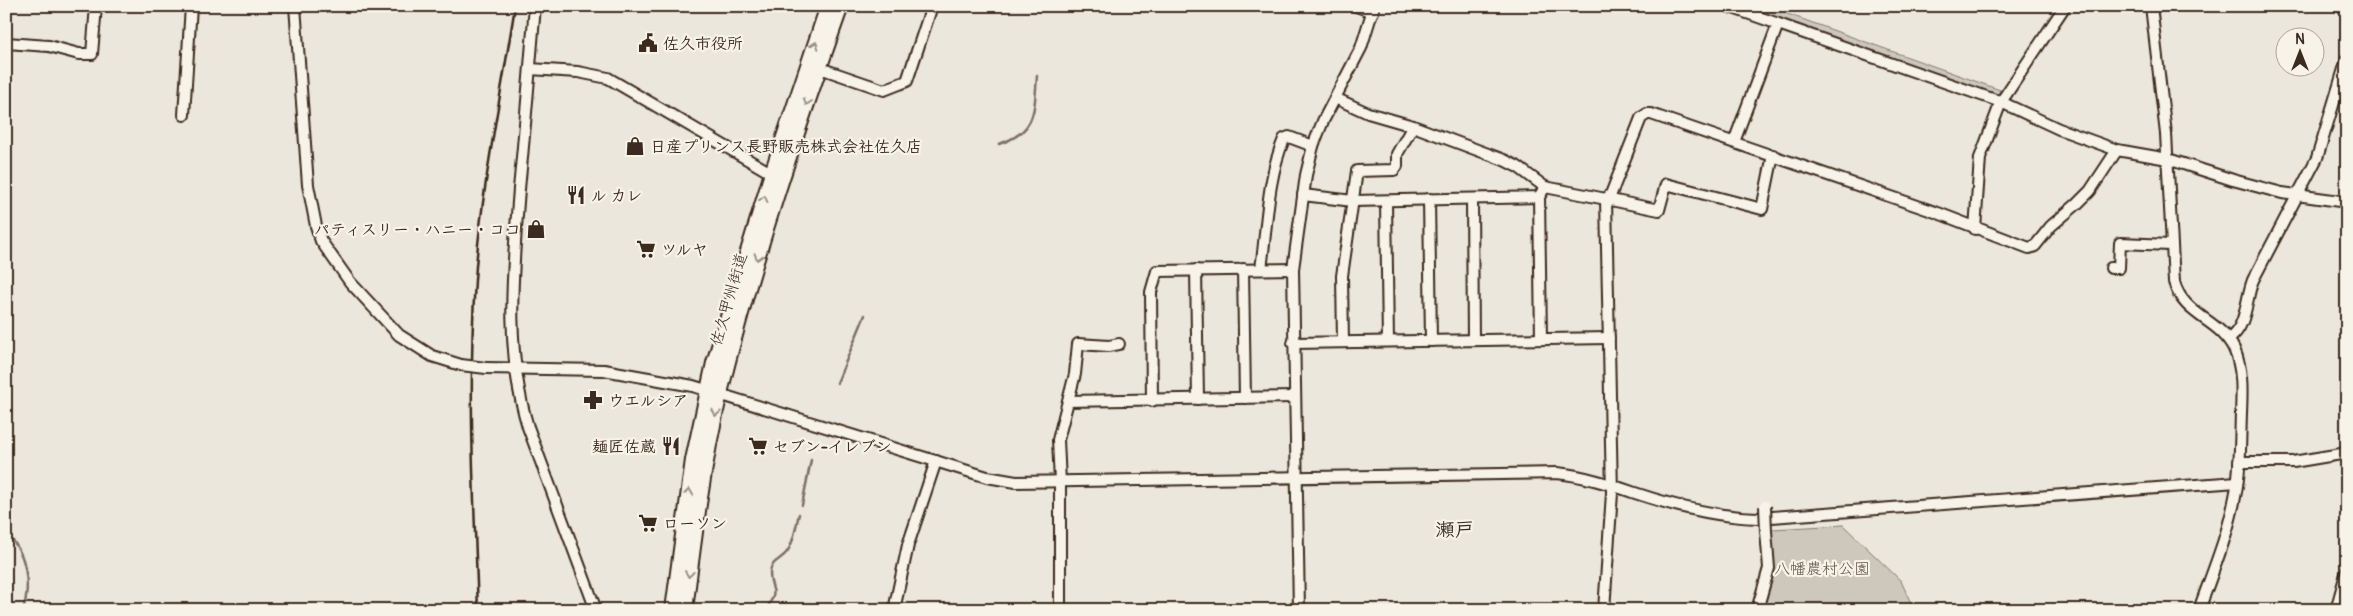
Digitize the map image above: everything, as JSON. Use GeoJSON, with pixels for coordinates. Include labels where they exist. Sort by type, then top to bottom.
{"type":"FeatureCollection","features":[{"type":"Feature","properties":{"kind":"main road","name":"佐久甲州街道"},"geometry":{"type":"LineString","coordinates":[[673,610],[693,460],[748,288],[777,176],[814,66],[828,6]]}},
{"type":"Feature","properties":{"kind":"main road","name":"佐久甲州街道"},"geometry":{"type":"LineString","coordinates":[[814,66],[841,6]]}},
{"type":"Feature","properties":{"kind":"main road","name":"佐久甲州街道"},"geometry":{"type":"LineString","coordinates":[[685,610],[714,392]]}},
{"type":"Feature","properties":{"kind":"street"},"geometry":{"type":"LineString","coordinates":[[6,43],[49,46],[80,54],[92,54],[96,6]]}},
{"type":"Feature","properties":{"kind":"street"},"geometry":{"type":"LineString","coordinates":[[184,115],[191,6]]}},
{"type":"Feature","properties":{"kind":"street"},"geometry":{"type":"LineString","coordinates":[[295,6],[308,185],[321,241],[350,282],[399,335],[432,356],[461,365],[486,368],[623,372],[714,392],[1000,480],[1060,482],[1558,473],[1611,484],[1636,493],[1706,512],[1734,517],[1758,518],[2237,482]]}},
{"type":"Feature","properties":{"kind":"street"},"geometry":{"type":"LineString","coordinates":[[535,6],[512,276],[511,306],[515,368],[528,427],[596,610]]}},
{"type":"Feature","properties":{"kind":"street"},"geometry":{"type":"LineString","coordinates":[[814,66],[884,90],[907,80],[930,12],[930,8],[927,6]]}},
{"type":"Feature","properties":{"kind":"street"},"geometry":{"type":"LineString","coordinates":[[1299,610],[1293,269],[1303,195],[1313,146],[1323,121],[1361,48],[1373,9],[1356,6]]}},
{"type":"Feature","properties":{"kind":"street"},"geometry":{"type":"LineString","coordinates":[[1727,6],[2001,102],[2059,129],[2117,150],[2168,159],[2241,182],[2297,196],[2343,202]]}},
{"type":"Feature","properties":{"kind":"street"},"geometry":{"type":"LineString","coordinates":[[1975,228],[1980,158],[2001,102],[2065,6]]}},
{"type":"Feature","properties":{"kind":"street"},"geometry":{"type":"LineString","coordinates":[[2151,6],[2168,159],[2174,282],[2178,294],[2197,315],[2222,331],[2229,339],[2237,358],[2240,374],[2237,482],[2232,510],[2200,610]]}},
{"type":"Feature","properties":{"kind":"street"},"geometry":{"type":"LineString","coordinates":[[1734,142],[1778,24]]}},
{"type":"Feature","properties":{"kind":"street"},"geometry":{"type":"LineString","coordinates":[[2229,339],[2240,330],[2247,297],[2253,280],[2322,145],[2347,59]]}},
{"type":"Feature","properties":{"kind":"street"},"geometry":{"type":"LineString","coordinates":[[530,69],[593,74],[608,78],[777,176]]}},
{"type":"Feature","properties":{"kind":"street"},"geometry":{"type":"LineString","coordinates":[[1335,98],[1368,113],[1413,126],[1511,164],[1545,187],[1659,210],[1666,184],[1762,209],[1774,155]]}},
{"type":"Feature","properties":{"kind":"street"},"geometry":{"type":"LineString","coordinates":[[1604,610],[1611,484],[1606,199],[1611,194],[1643,115],[1651,114],[1774,155],[1938,213],[2024,246],[2032,247],[2051,226],[2090,191],[2117,150]]}},
{"type":"Feature","properties":{"kind":"street"},"geometry":{"type":"LineString","coordinates":[[1343,342],[1342,276],[1357,171],[1394,170],[1396,154],[1413,126]]}},
{"type":"Feature","properties":{"kind":"street"},"geometry":{"type":"LineString","coordinates":[[1261,269],[1273,179],[1281,146],[1286,137],[1313,146]]}},
{"type":"Feature","properties":{"kind":"street"},"geometry":{"type":"LineString","coordinates":[[1541,339],[1539,197],[1545,187]]}},
{"type":"Feature","properties":{"kind":"street"},"geometry":{"type":"LineString","coordinates":[[1303,195],[1353,201],[1539,197]]}},
{"type":"Feature","properties":{"kind":"street"},"geometry":{"type":"LineString","coordinates":[[1428,199],[1431,341]]}},
{"type":"Feature","properties":{"kind":"street"},"geometry":{"type":"LineString","coordinates":[[1472,199],[1473,340]]}},
{"type":"Feature","properties":{"kind":"street"},"geometry":{"type":"LineString","coordinates":[[1386,200],[1388,342]]}},
{"type":"Feature","properties":{"kind":"street"},"geometry":{"type":"LineString","coordinates":[[2112,268],[2119,268],[2120,242],[2171,245]]}},
{"type":"Feature","properties":{"kind":"street"},"geometry":{"type":"LineString","coordinates":[[1242,269],[1245,398]]}},
{"type":"Feature","properties":{"kind":"street"},"geometry":{"type":"LineString","coordinates":[[1152,400],[1151,292],[1156,271],[1293,269]]}},
{"type":"Feature","properties":{"kind":"street"},"geometry":{"type":"LineString","coordinates":[[1196,270],[1198,399]]}},
{"type":"Feature","properties":{"kind":"street"},"geometry":{"type":"LineString","coordinates":[[1294,343],[1609,338]]}},
{"type":"Feature","properties":{"kind":"street"},"geometry":{"type":"LineString","coordinates":[[1060,610],[1060,482],[1058,440],[1075,374],[1078,344],[1108,346],[1119,344]]}},
{"type":"Feature","properties":{"kind":"street"},"geometry":{"type":"LineString","coordinates":[[1068,401],[1294,397]]}},
{"type":"Feature","properties":{"kind":"street"},"geometry":{"type":"LineString","coordinates":[[2239,462],[2293,462],[2347,453]]}},
{"type":"Feature","properties":{"kind":"street"},"geometry":{"type":"LineString","coordinates":[[894,610],[908,545],[936,461]]}},
{"type":"Feature","properties":{"kind":"street"},"geometry":{"type":"LineString","coordinates":[[1757,610],[1769,568],[1765,506]]}},
{"type":"Feature","properties":{"kind":"street"},"geometry":{"type":"LineString","coordinates":[[2336,610],[2347,570]]}},
{"type":"Feature","properties":{"kind":"green space"},"geometry":{"type":"Polygon","coordinates":[[[1741,6],[1786,6],[1785,13],[2000,90],[1997,96],[1741,6]]]}},
{"type":"Feature","properties":{"kind":"green space","name":"八幡農村公園"},"geometry":{"type":"Polygon","coordinates":[[[1843,525],[1901,581],[1914,610],[1762,610],[1773,567],[1772,529],[1843,525]]]}},
{"type":"Feature","properties":{"kind":"waterway"},"geometry":{"type":"LineString","coordinates":[[999,144],[1021,133],[1027,126],[1034,109],[1037,76]]}},
{"type":"Feature","properties":{"kind":"waterway"},"geometry":{"type":"LineString","coordinates":[[837,383],[865,315]]}},
{"type":"Feature","properties":{"kind":"waterway"},"geometry":{"type":"LineString","coordinates":[[802,505],[811,460]]}},
{"type":"Feature","properties":{"kind":"waterway"},"geometry":{"type":"LineString","coordinates":[[766,609],[774,593],[770,578],[771,568],[774,563],[785,555],[789,548],[799,514]]}},
{"type":"Feature","properties":{"kind":"waterway"},"geometry":{"type":"LineString","coordinates":[[6,534],[13,541],[23,559],[27,580],[23,610]]}},
{"type":"Feature","properties":{"kind":"railway"},"geometry":{"type":"LineString","coordinates":[[478,610],[472,404],[475,280],[487,177],[515,6]]}},
{"type":"Feature","properties":{"kind":"place","name":"佐久市役所"},"geometry":{"type":"Point","coordinates":[648,43]}},
{"type":"Feature","properties":{"kind":"place","name":"日産プリンス長野販売株式会社佐久店"},"geometry":{"type":"Point","coordinates":[635,146]}},
{"type":"Feature","properties":{"kind":"place","name":"ル カレ"},"geometry":{"type":"Point","coordinates":[576,195]}},
{"type":"Feature","properties":{"kind":"place","name":"パティスリー・ハニー・ココ"},"geometry":{"type":"Point","coordinates":[536,229]}},
{"type":"Feature","properties":{"kind":"place","name":"ツルヤ"},"geometry":{"type":"Point","coordinates":[646,249]}},
{"type":"Feature","properties":{"kind":"place","name":"ウエルシア"},"geometry":{"type":"Point","coordinates":[593,400]}},
{"type":"Feature","properties":{"kind":"place","name":"麺匠佐蔵"},"geometry":{"type":"Point","coordinates":[671,446]}},
{"type":"Feature","properties":{"kind":"place","name":"セブン-イレブン"},"geometry":{"type":"Point","coordinates":[758,446]}},
{"type":"Feature","properties":{"kind":"place","name":"ローソン"},"geometry":{"type":"Point","coordinates":[648,523]}},
{"type":"Feature","properties":{"kind":"district","name":"瀬戸"},"geometry":{"type":"Point","coordinates":[1455,529]}}]}
